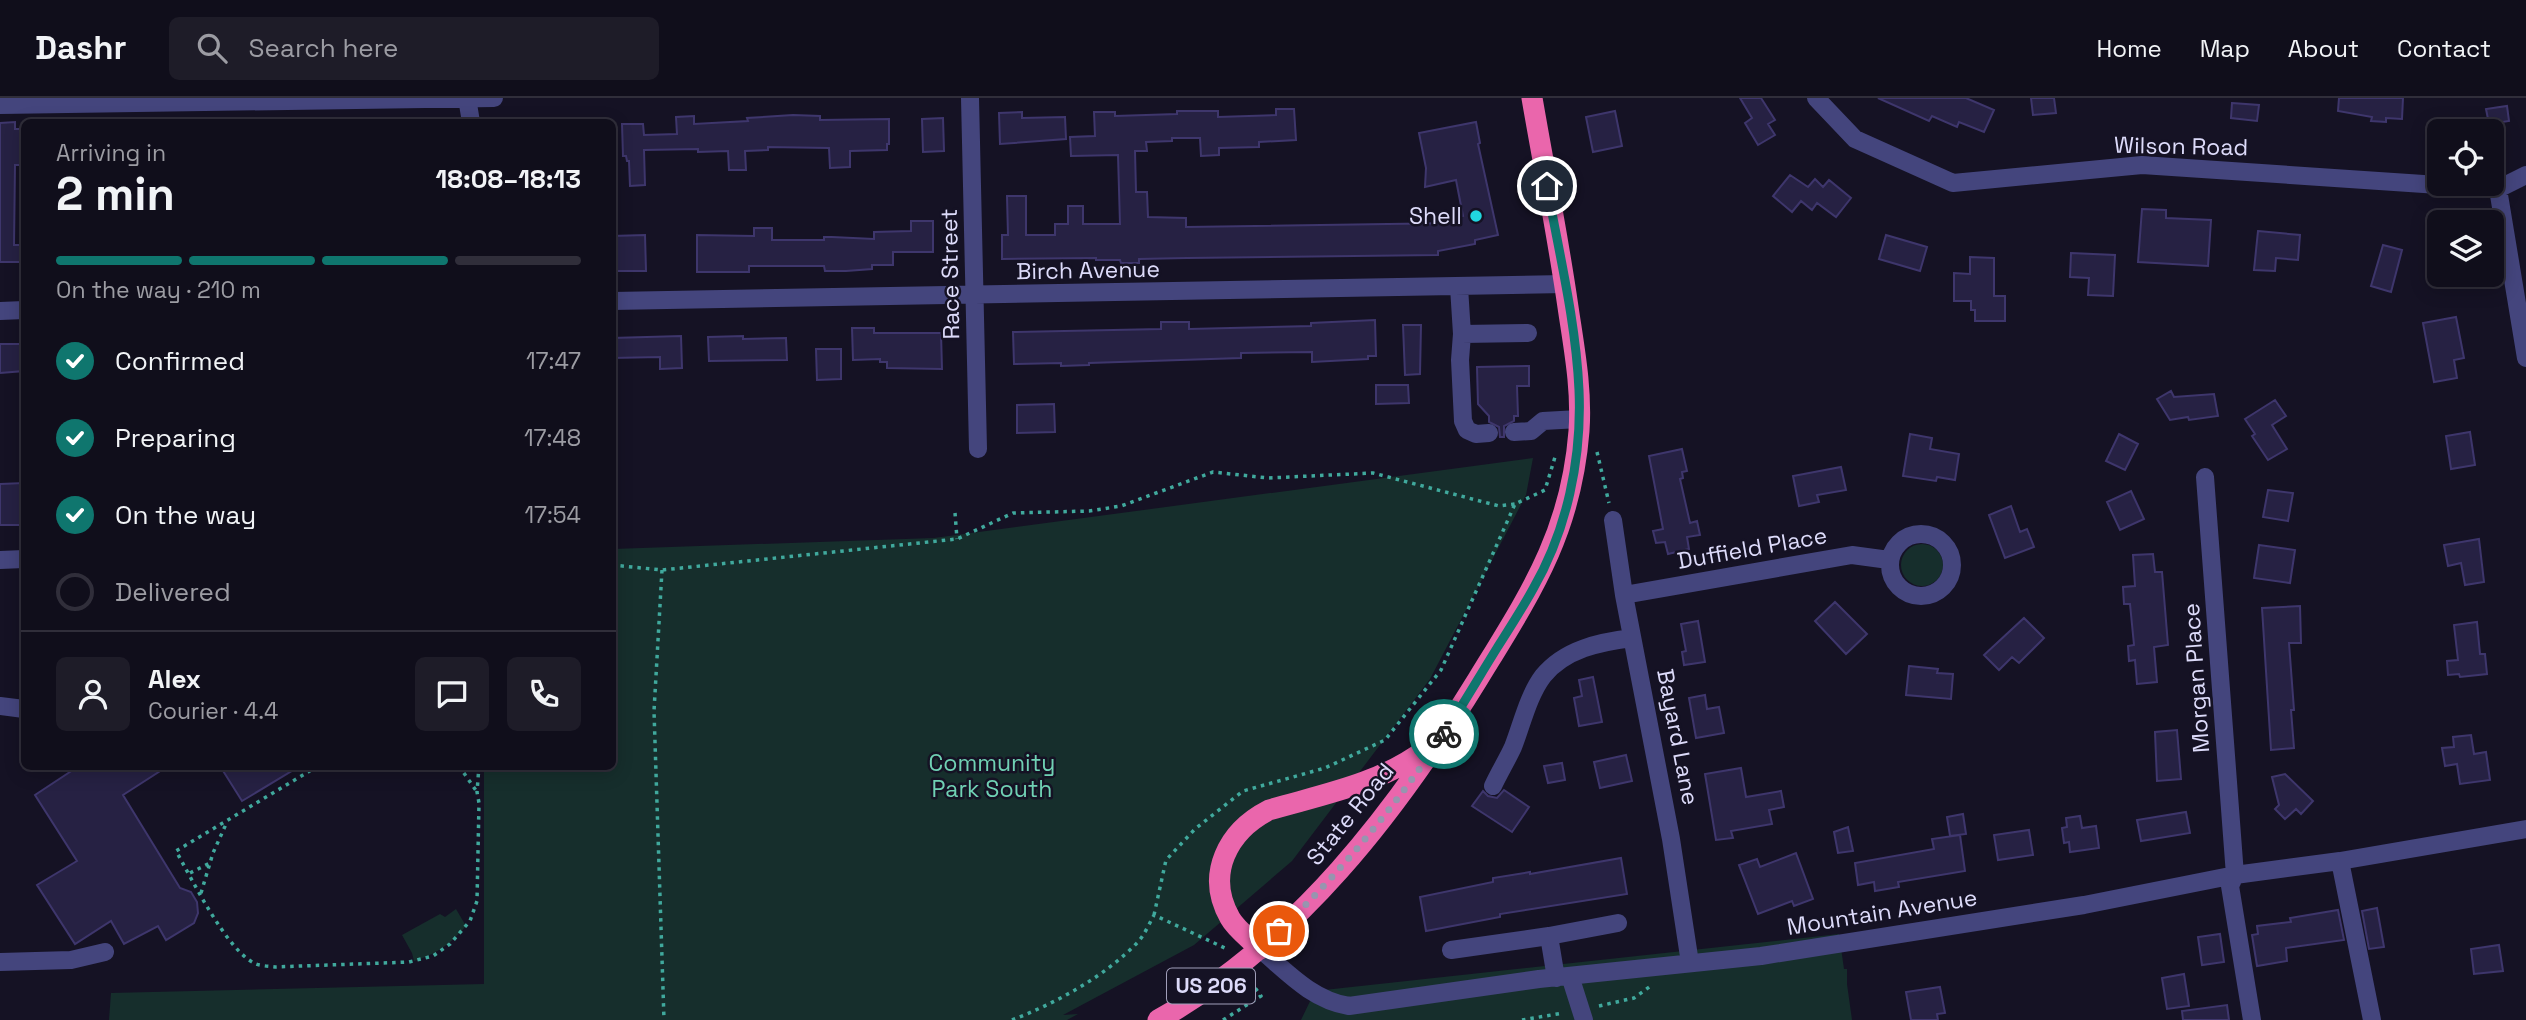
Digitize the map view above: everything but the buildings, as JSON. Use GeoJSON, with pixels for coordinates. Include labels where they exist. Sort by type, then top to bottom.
{"type":"FeatureCollection","features":[{"type":"Feature","properties":{"kind":"highway","name":"US 206"},"geometry":{"type":"LineString","coordinates":[[1532,98],[1565,284]]}},
{"type":"Feature","properties":{"kind":"highway","name":"State Road"},"geometry":{"type":"LineString","coordinates":[[1158,1020],[1260,949],[1316,896],[1363,844],[1406,789],[1451,722],[1534,588],[1553,547],[1575,467],[1579,390],[1565,284]]}},
{"type":"Feature","properties":{"kind":"highway"},"geometry":{"type":"LineString","coordinates":[[1260,949],[1231,920],[1223,904],[1221,864],[1239,830],[1252,818],[1269,810],[1380,777],[1397,769],[1428,748],[1451,722]]}},
{"type":"Feature","properties":{"kind":"street"},"geometry":{"type":"LineString","coordinates":[[467,98],[470,119]]}},
{"type":"Feature","properties":{"kind":"street"},"geometry":{"type":"LineString","coordinates":[[0,105],[494,98]]}},
{"type":"Feature","properties":{"kind":"street","name":"Race Street"},"geometry":{"type":"LineString","coordinates":[[970,98],[978,449]]}},
{"type":"Feature","properties":{"kind":"street","name":"Wilson Road"},"geometry":{"type":"LineString","coordinates":[[1816,98],[1855,139],[1953,183],[2142,165],[2427,184]]}},
{"type":"Feature","properties":{"kind":"street"},"geometry":{"type":"LineString","coordinates":[[2504,186],[2526,175]]}},
{"type":"Feature","properties":{"kind":"street"},"geometry":{"type":"LineString","coordinates":[[2499,196],[2526,358]]}},
{"type":"Feature","properties":{"kind":"street","name":"Birch Avenue"},"geometry":{"type":"LineString","coordinates":[[616,301],[1565,284]]}},
{"type":"Feature","properties":{"kind":"street"},"geometry":{"type":"LineString","coordinates":[[1459,287],[1463,421],[1467,430],[1476,434],[1489,433]]}},
{"type":"Feature","properties":{"kind":"street"},"geometry":{"type":"LineString","coordinates":[[0,311],[21,310]]}},
{"type":"Feature","properties":{"kind":"street"},"geometry":{"type":"LineString","coordinates":[[1462,334],[1528,333]]}},
{"type":"Feature","properties":{"kind":"street"},"geometry":{"type":"LineString","coordinates":[[1514,432],[1531,431],[1543,421],[1579,419]]}},
{"type":"Feature","properties":{"kind":"street","name":"Morgan Place"},"geometry":{"type":"LineString","coordinates":[[2205,477],[2235,875],[2230,887],[2252,1020]]}},
{"type":"Feature","properties":{"kind":"street","name":"Bayard Lane"},"geometry":{"type":"LineString","coordinates":[[1613,520],[1624,595],[1671,839],[1688,941],[1689,963]]}},
{"type":"Feature","properties":{"kind":"street","name":"Duffield Place"},"geometry":{"type":"LineString","coordinates":[[1624,595],[1852,555],[1889,560]]}},
{"type":"Feature","properties":{"kind":"street"},"geometry":{"type":"LineString","coordinates":[[0,560],[21,559]]}},
{"type":"Feature","properties":{"kind":"street"},"geometry":{"type":"LineString","coordinates":[[1493,786],[1544,676],[1572,653],[1603,642],[1632,638]]}},
{"type":"Feature","properties":{"kind":"street"},"geometry":{"type":"LineString","coordinates":[[0,706],[21,709]]}},
{"type":"Feature","properties":{"kind":"street","name":"Mountain Avenue"},"geometry":{"type":"LineString","coordinates":[[1260,949],[1317,996],[1332,1003],[1349,1006],[1563,977],[1761,956],[2084,905],[2235,875],[2340,861],[2526,829]]}},
{"type":"Feature","properties":{"kind":"street"},"geometry":{"type":"LineString","coordinates":[[2340,861],[2372,1020]]}},
{"type":"Feature","properties":{"kind":"street"},"geometry":{"type":"LineString","coordinates":[[1451,950],[1618,923]]}},
{"type":"Feature","properties":{"kind":"street"},"geometry":{"type":"LineString","coordinates":[[1549,936],[1563,977],[1584,1020]]}},
{"type":"Feature","properties":{"kind":"street"},"geometry":{"type":"LineString","coordinates":[[0,962],[71,960],[105,952]]}},
{"type":"Feature","properties":{"kind":"path"},"geometry":{"type":"LineString","coordinates":[[616,565],[662,569],[957,539],[1013,513],[1089,511],[1121,506],[1213,472],[1268,478],[1373,473],[1499,506],[1516,504],[1545,489],[1556,453]]}},
{"type":"Feature","properties":{"kind":"path"},"geometry":{"type":"LineString","coordinates":[[1012,1020],[1030,1013],[1100,974],[1139,942],[1154,915],[1166,860],[1195,830],[1243,792],[1325,768],[1385,740],[1441,670],[1516,504]]}},
{"type":"Feature","properties":{"kind":"path"},"geometry":{"type":"LineString","coordinates":[[955,513],[957,539]]}},
{"type":"Feature","properties":{"kind":"path"},"geometry":{"type":"LineString","coordinates":[[662,569],[654,711],[664,1020]]}},
{"type":"Feature","properties":{"kind":"path"},"geometry":{"type":"LineString","coordinates":[[311,770],[176,851],[228,937],[241,953],[255,964],[275,967],[409,962],[433,956],[450,944],[466,926],[477,901],[477,792],[480,770]]}},
{"type":"Feature","properties":{"kind":"path"},"geometry":{"type":"LineString","coordinates":[[462,770],[477,792]]}},
{"type":"Feature","properties":{"kind":"path"},"geometry":{"type":"LineString","coordinates":[[201,893],[228,820]]}},
{"type":"Feature","properties":{"kind":"path"},"geometry":{"type":"LineString","coordinates":[[189,873],[210,863]]}},
{"type":"Feature","properties":{"kind":"path"},"geometry":{"type":"LineString","coordinates":[[1154,915],[1227,949],[1261,996],[1223,1020]]}},
{"type":"Feature","properties":{"kind":"green space","name":"Community Park South"},"geometry":{"type":"Polygon","coordinates":[[[1533,458],[1526,495],[1430,679],[1292,861],[1194,945],[1063,1015],[1078,1014],[1067,1020],[109,1020],[111,993],[484,984],[484,770],[616,770],[616,549],[934,538],[1533,458]]]}},
{"type":"Feature","properties":{"kind":"green space"},"geometry":{"type":"Polygon","coordinates":[[[1922,544],[1937,550],[1943,565],[1937,580],[1922,586],[1907,580],[1901,565],[1907,550],[1922,544]]]}},
{"type":"Feature","properties":{"kind":"green space"},"geometry":{"type":"Polygon","coordinates":[[[456,909],[466,926],[443,948],[414,961],[402,935],[440,914],[445,917],[456,909]]]}},
{"type":"Feature","properties":{"kind":"green space"},"geometry":{"type":"Polygon","coordinates":[[[1839,934],[1844,969],[1847,969],[1852,1020],[1301,1020],[1315,991],[1839,934]]]}},
{"type":"Feature","properties":{"kind":"way so far"},"geometry":{"type":"LineString","coordinates":[[1279,931],[1316,896],[1363,844],[1444,734]]}},
{"type":"Feature","properties":{"kind":"place","name":"Shell"},"geometry":{"type":"Point","coordinates":[1476,216]}},
{"type":"Feature","properties":{"kind":"route"},"geometry":{"type":"LineString","coordinates":[[1444,734],[1534,588],[1553,547],[1575,467],[1579,390],[1565,284],[1547,186]]}}]}
